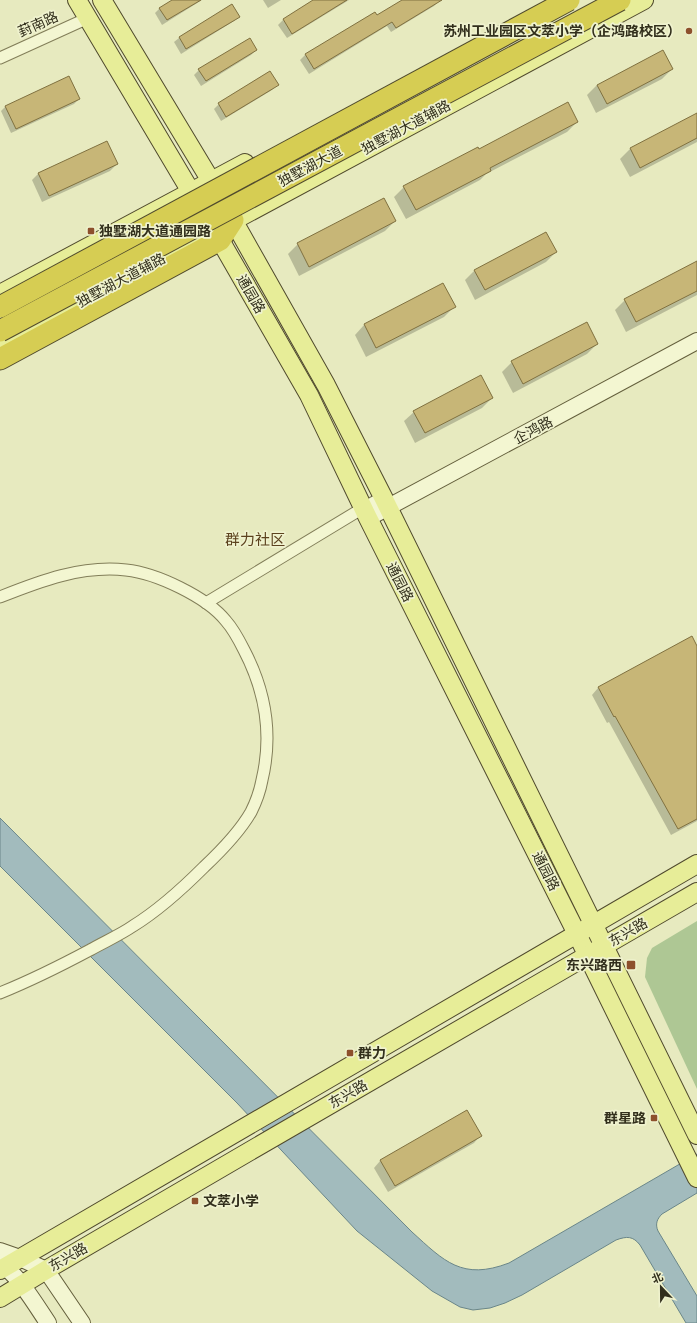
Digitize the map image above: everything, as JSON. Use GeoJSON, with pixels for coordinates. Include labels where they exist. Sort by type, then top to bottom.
{"type":"FeatureCollection","features":[{"type":"Feature","properties":{"kind":"highway","name":"独墅湖大道"},"geometry":{"type":"LineString","coordinates":[[0,307],[569,0]]}},
{"type":"Feature","properties":{"kind":"highway","name":"独墅湖大道"},"geometry":{"type":"LineString","coordinates":[[2,347],[620,0]]}},
{"type":"Feature","properties":{"kind":"highway"},"geometry":{"type":"LineString","coordinates":[[2,347],[40,337],[217,235],[228,212]]}},
{"type":"Feature","properties":{"kind":"highway"},"geometry":{"type":"LineString","coordinates":[[40,337],[60,314]]}},
{"type":"Feature","properties":{"kind":"main road","name":"通园路"},"geometry":{"type":"LineString","coordinates":[[77,0],[192,192],[309,395],[366,513],[577,934],[697,1178]]}},
{"type":"Feature","properties":{"kind":"main road","name":"通园路"},"geometry":{"type":"LineString","coordinates":[[102,0],[211,181],[326,385],[386,502],[697,1135]]}},
{"type":"Feature","properties":{"kind":"main road"},"geometry":{"type":"LineString","coordinates":[[0,294],[549,0]]}},
{"type":"Feature","properties":{"kind":"main road","name":"独墅湖大道辅路"},"geometry":{"type":"LineString","coordinates":[[2,347],[25,311],[204,214],[228,212],[644,0]]}},
{"type":"Feature","properties":{"kind":"main road","name":"独墅湖大道辅路"},"geometry":{"type":"LineString","coordinates":[[2,347],[60,314],[217,235]]}},
{"type":"Feature","properties":{"kind":"main road","name":"东兴路"},"geometry":{"type":"LineString","coordinates":[[5,1261],[291,1101],[697,864]]}},
{"type":"Feature","properties":{"kind":"main road","name":"东兴路"},"geometry":{"type":"LineString","coordinates":[[0,1298],[308,1117],[697,892]]}},
{"type":"Feature","properties":{"kind":"street","name":"葑南路"},"geometry":{"type":"LineString","coordinates":[[0,58],[88,18]]}},
{"type":"Feature","properties":{"kind":"street","name":"企鸿路"},"geometry":{"type":"LineString","coordinates":[[366,513],[697,341]]}},
{"type":"Feature","properties":{"kind":"street"},"geometry":{"type":"LineString","coordinates":[[206,603],[366,513]]}},
{"type":"Feature","properties":{"kind":"street"},"geometry":{"type":"LineString","coordinates":[[0,597],[42,581],[63,575],[110,568],[142,572],[174,585],[206,603],[220,614],[230,626],[248,659],[260,687],[265,710],[268,740],[267,758],[260,790],[252,810],[241,828],[180,891],[149,915],[122,933],[71,961],[0,993]]}},
{"type":"Feature","properties":{"kind":"street"},"geometry":{"type":"LineString","coordinates":[[5,1261],[46,1270],[82,1323]]}},
{"type":"Feature","properties":{"kind":"street"},"geometry":{"type":"LineString","coordinates":[[5,1261],[48,1323]]}},
{"type":"Feature","properties":{"kind":"green space"},"geometry":{"type":"Polygon","coordinates":[[[697,921],[697,1089],[645,977],[647,958],[652,948],[697,921]]]}},
{"type":"Feature","properties":{"kind":"water"},"geometry":{"type":"Polygon","coordinates":[[[0,818],[412,1232],[434,1252],[455,1265],[466,1269],[479,1270],[493,1268],[509,1263],[697,1154],[697,1193],[662,1214],[658,1220],[657,1228],[697,1296],[697,1323],[686,1323],[640,1245],[632,1238],[616,1240],[522,1295],[490,1308],[473,1310],[460,1307],[432,1291],[357,1231],[237,1103],[0,866],[0,818]]]}},
{"type":"Feature","properties":{"kind":"building"},"geometry":{"type":"Polygon","coordinates":[[[172,0],[201,0],[167,20],[159,8],[172,0]]]}},
{"type":"Feature","properties":{"kind":"building"},"geometry":{"type":"Polygon","coordinates":[[[313,0],[347,0],[292,34],[283,19],[313,0]]]}},
{"type":"Feature","properties":{"kind":"building"},"geometry":{"type":"Polygon","coordinates":[[[402,0],[442,0],[396,28],[392,22],[314,69],[305,54],[375,12],[377,15],[402,0]]]}},
{"type":"Feature","properties":{"kind":"building"},"geometry":{"type":"Polygon","coordinates":[[[232,4],[240,17],[186,49],[179,37],[232,4]]]}},
{"type":"Feature","properties":{"kind":"building"},"geometry":{"type":"Polygon","coordinates":[[[250,38],[257,50],[206,81],[198,69],[250,38]]]}},
{"type":"Feature","properties":{"kind":"building"},"geometry":{"type":"Polygon","coordinates":[[[663,50],[673,69],[607,104],[597,85],[663,50]]]}},
{"type":"Feature","properties":{"kind":"building"},"geometry":{"type":"Polygon","coordinates":[[[270,71],[279,85],[226,117],[218,103],[270,71]]]}},
{"type":"Feature","properties":{"kind":"building"},"geometry":{"type":"Polygon","coordinates":[[[69,76],[80,99],[16,129],[5,106],[69,76]]]}},
{"type":"Feature","properties":{"kind":"building"},"geometry":{"type":"Polygon","coordinates":[[[568,102],[578,122],[490,168],[491,171],[416,210],[403,186],[478,147],[479,149],[568,102]]]}},
{"type":"Feature","properties":{"kind":"building"},"geometry":{"type":"Polygon","coordinates":[[[697,113],[697,138],[640,168],[630,148],[697,113]]]}},
{"type":"Feature","properties":{"kind":"building"},"geometry":{"type":"Polygon","coordinates":[[[107,141],[118,164],[49,196],[38,173],[107,141]]]}},
{"type":"Feature","properties":{"kind":"building"},"geometry":{"type":"Polygon","coordinates":[[[384,198],[396,221],[309,267],[297,243],[384,198]]]}},
{"type":"Feature","properties":{"kind":"building"},"geometry":{"type":"Polygon","coordinates":[[[546,232],[557,252],[485,290],[474,270],[546,232]]]}},
{"type":"Feature","properties":{"kind":"building"},"geometry":{"type":"Polygon","coordinates":[[[697,261],[697,291],[636,322],[624,299],[697,261]]]}},
{"type":"Feature","properties":{"kind":"building"},"geometry":{"type":"Polygon","coordinates":[[[443,283],[456,307],[376,348],[364,324],[443,283]]]}},
{"type":"Feature","properties":{"kind":"building"},"geometry":{"type":"Polygon","coordinates":[[[587,322],[598,344],[523,384],[511,361],[587,322]]]}},
{"type":"Feature","properties":{"kind":"building"},"geometry":{"type":"Polygon","coordinates":[[[481,375],[493,398],[425,433],[413,411],[481,375]]]}},
{"type":"Feature","properties":{"kind":"building"},"geometry":{"type":"Polygon","coordinates":[[[692,636],[697,646],[697,819],[678,829],[598,687],[692,636]]]}},
{"type":"Feature","properties":{"kind":"building"},"geometry":{"type":"Polygon","coordinates":[[[467,1110],[482,1136],[395,1186],[380,1160],[467,1110]]]}},
{"type":"Feature","properties":{"kind":"place","name":"苏州工业园区文萃小学（企鸿路校区）"},"geometry":{"type":"Point","coordinates":[689,31]}},
{"type":"Feature","properties":{"kind":"place","name":"独墅湖大道通园路"},"geometry":{"type":"Point","coordinates":[91,231]}},
{"type":"Feature","properties":{"kind":"place","name":"东兴路西"},"geometry":{"type":"Point","coordinates":[631,965]}},
{"type":"Feature","properties":{"kind":"place","name":"群力"},"geometry":{"type":"Point","coordinates":[350,1053]}},
{"type":"Feature","properties":{"kind":"place","name":"群星路"},"geometry":{"type":"Point","coordinates":[654,1118]}},
{"type":"Feature","properties":{"kind":"place","name":"文萃小学"},"geometry":{"type":"Point","coordinates":[195,1201]}},
{"type":"Feature","properties":{"kind":"district","name":"群力社区"},"geometry":{"type":"Point","coordinates":[255,540]}}]}
